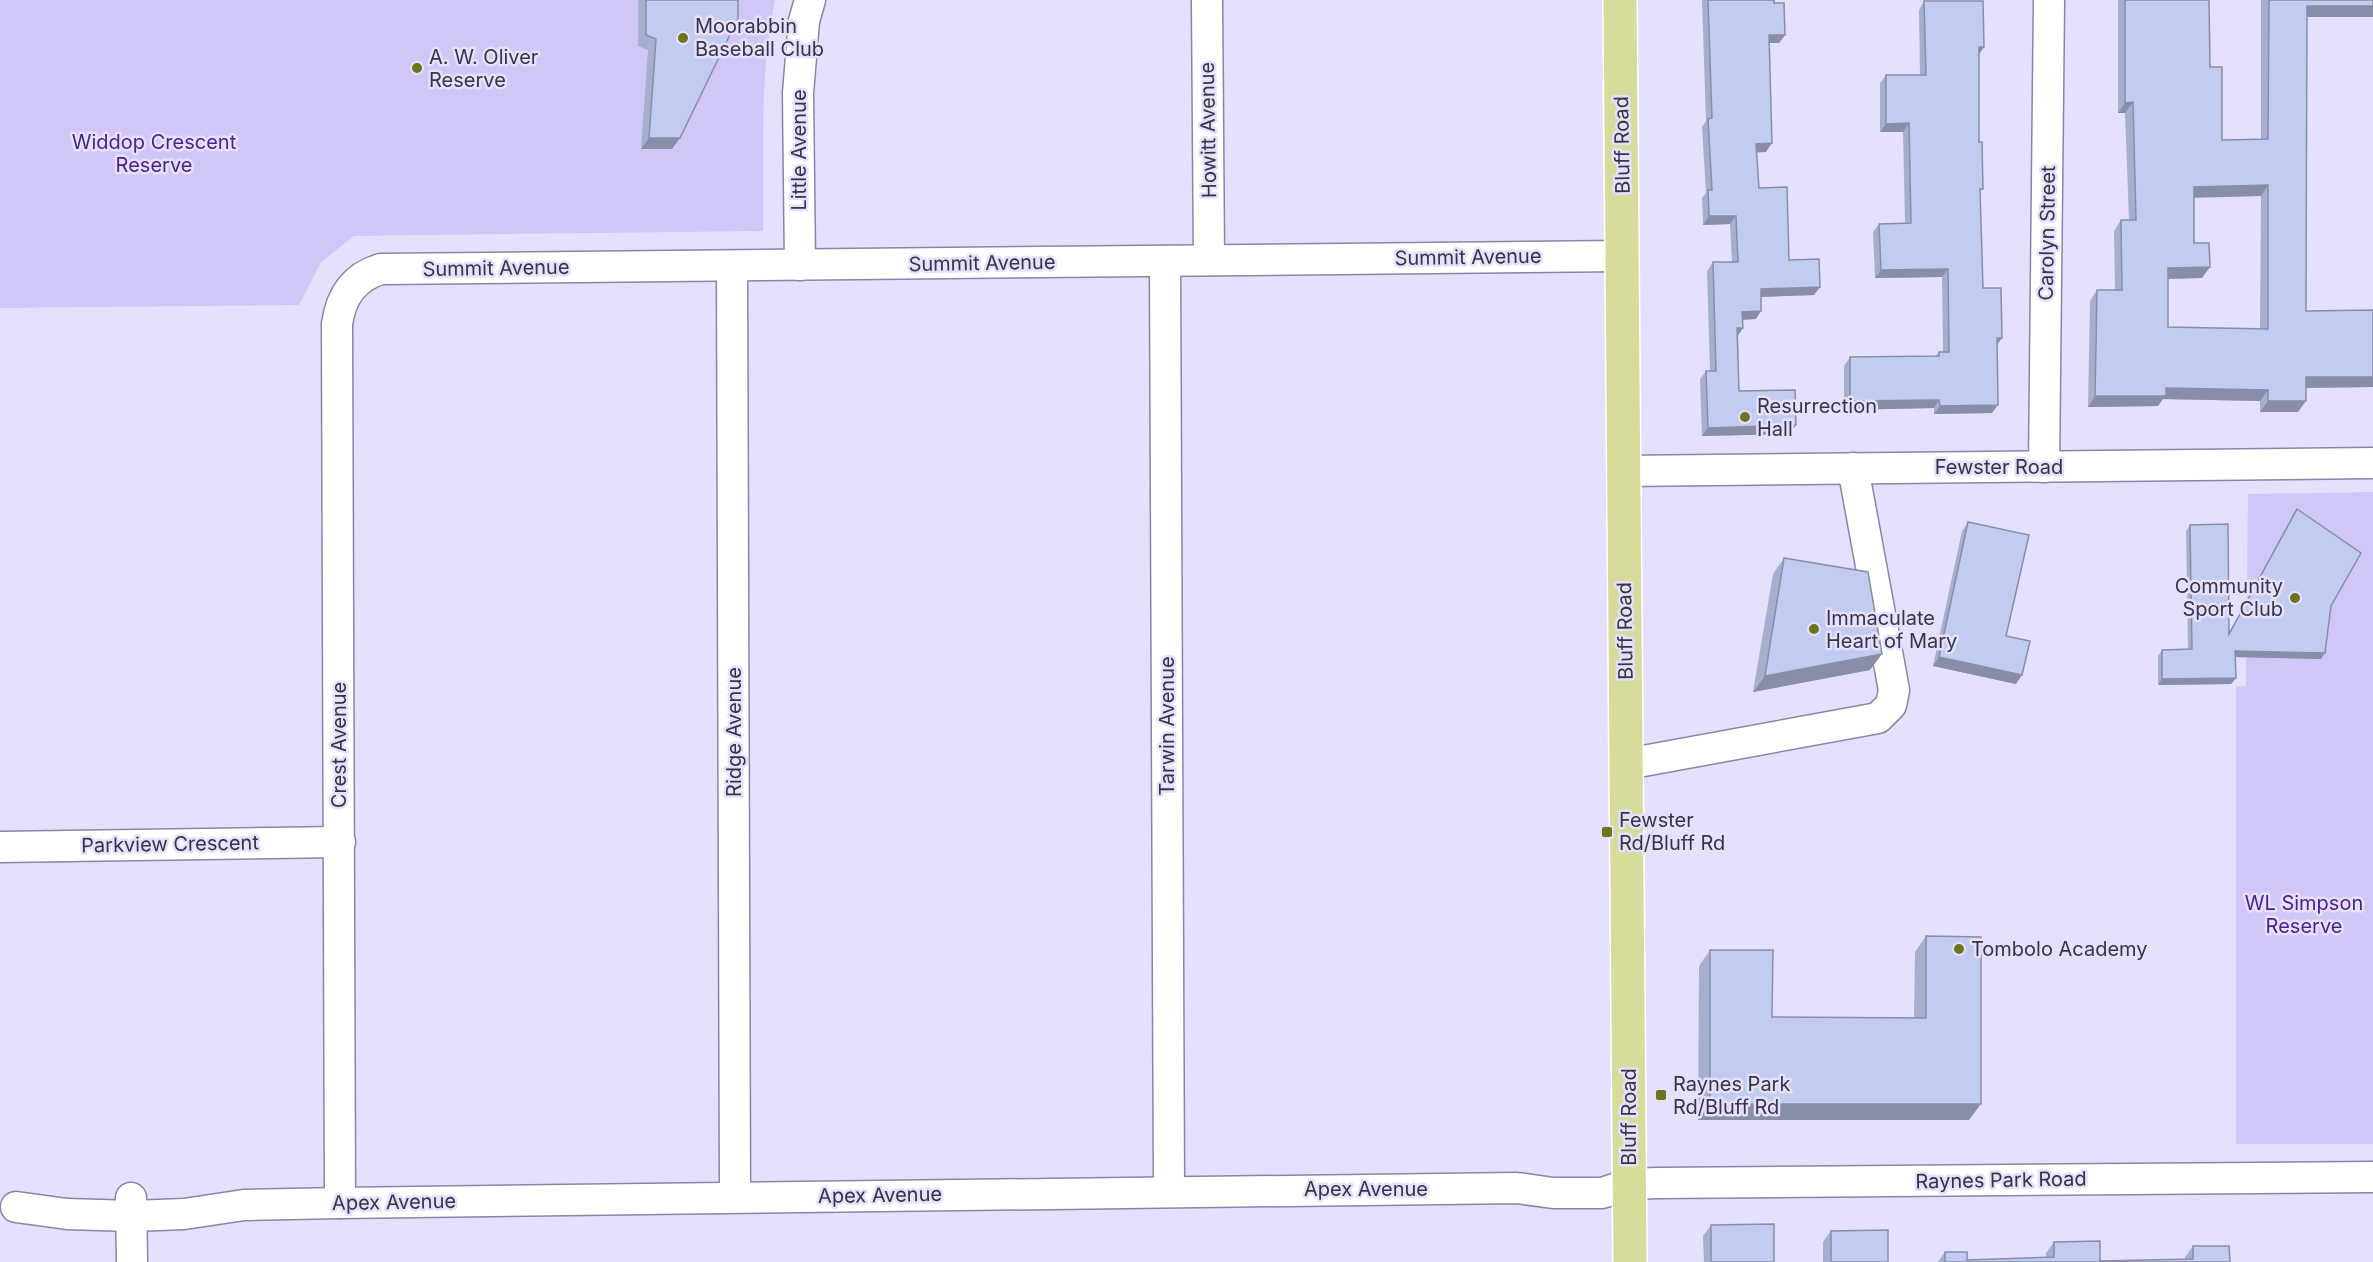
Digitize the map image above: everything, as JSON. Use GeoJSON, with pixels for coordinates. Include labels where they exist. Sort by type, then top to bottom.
{"type":"FeatureCollection","features":[{"type":"Feature","properties":{"kind":"main road","name":"Bluff Road"},"geometry":{"type":"LineString","coordinates":[[1620,0],[1630,1262]]}},
{"type":"Feature","properties":{"kind":"street","name":"Little Avenue"},"geometry":{"type":"LineString","coordinates":[[800,265],[798,93],[804,21],[810,0]]}},
{"type":"Feature","properties":{"kind":"street","name":"Howitt Avenue"},"geometry":{"type":"LineString","coordinates":[[1207,0],[1209,260]]}},
{"type":"Feature","properties":{"kind":"street","name":"Carolyn Street"},"geometry":{"type":"LineString","coordinates":[[2044,467],[2049,0]]}},
{"type":"Feature","properties":{"kind":"street","name":"Summit Avenue"},"geometry":{"type":"LineString","coordinates":[[348,290],[364,276],[381,269],[1623,256]]}},
{"type":"Feature","properties":{"kind":"street","name":"Tarwin Avenue"},"geometry":{"type":"LineString","coordinates":[[1165,261],[1169,1191]]}},
{"type":"Feature","properties":{"kind":"street","name":"Ridge Avenue"},"geometry":{"type":"LineString","coordinates":[[732,266],[735,1197]]}},
{"type":"Feature","properties":{"kind":"street","name":"Crest Avenue"},"geometry":{"type":"LineString","coordinates":[[340,1203],[337,324],[341,302],[348,290]]}},
{"type":"Feature","properties":{"kind":"street","name":"Fewster Road"},"geometry":{"type":"LineString","coordinates":[[1624,471],[2373,463]]}},
{"type":"Feature","properties":{"kind":"street"},"geometry":{"type":"LineString","coordinates":[[1627,764],[1878,718],[1892,705],[1894,690],[1853,468]]}},
{"type":"Feature","properties":{"kind":"street","name":"Parkview Crescent"},"geometry":{"type":"LineString","coordinates":[[0,847],[340,842]]}},
{"type":"Feature","properties":{"kind":"street","name":"Apex Avenue"},"geometry":{"type":"LineString","coordinates":[[8,1208],[67,1214],[131,1207],[183,1198],[244,1205],[1517,1188],[1563,1177],[1602,1176],[1630,1184]]}},
{"type":"Feature","properties":{"kind":"street","name":"Raynes Park Road"},"geometry":{"type":"LineString","coordinates":[[1630,1184],[2373,1177]]}},
{"type":"Feature","properties":{"kind":"street"},"geometry":{"type":"LineString","coordinates":[[131,1207],[132,1262]]}},
{"type":"Feature","properties":{"kind":"green space","name":"Widdop Crescent Reserve"},"geometry":{"type":"Polygon","coordinates":[[[0,0],[775,0],[764,86],[763,231],[354,236],[321,262],[299,305],[0,308],[0,0]]]}},
{"type":"Feature","properties":{"kind":"green space","name":"WL Simpson Reserve"},"geometry":{"type":"Polygon","coordinates":[[[2373,492],[2373,1144],[2236,1144],[2236,686],[2246,686],[2248,494],[2373,492]]]}},
{"type":"Feature","properties":{"kind":"building"},"geometry":{"type":"Polygon","coordinates":[[[646,0],[738,0],[738,18],[680,138],[649,138],[656,39],[646,35],[646,0]]]}},
{"type":"Feature","properties":{"kind":"building"},"geometry":{"type":"Polygon","coordinates":[[[1708,0],[1774,0],[1774,3],[1784,3],[1785,35],[1769,35],[1772,143],[1756,144],[1759,188],[1787,187],[1789,260],[1819,259],[1820,287],[1761,289],[1761,311],[1742,312],[1743,328],[1737,328],[1739,391],[1795,390],[1796,425],[1708,428],[1706,371],[1716,371],[1713,262],[1738,262],[1736,216],[1709,216],[1708,190],[1712,190],[1708,119],[1712,118],[1708,0]]]}},
{"type":"Feature","properties":{"kind":"building"},"geometry":{"type":"Polygon","coordinates":[[[2125,0],[2209,0],[2210,67],[2222,67],[2222,140],[2268,139],[2269,0],[2373,0],[2373,6],[2307,6],[2306,311],[2373,310],[2373,377],[2306,377],[2306,401],[2268,401],[2268,390],[2166,388],[2166,396],[2095,396],[2097,290],[2122,290],[2121,220],[2136,220],[2133,102],[2125,103],[2125,0]],[[2268,185],[2194,187],[2194,243],[2209,243],[2210,267],[2168,268],[2168,327],[2268,329],[2268,185]]]}},
{"type":"Feature","properties":{"kind":"building"},"geometry":{"type":"Polygon","coordinates":[[[1924,1],[1983,1],[1984,47],[1979,47],[1979,142],[1982,142],[1983,189],[1980,189],[1983,288],[2001,288],[2002,338],[1997,338],[1998,405],[1940,406],[1939,400],[1850,401],[1850,357],[1939,356],[1939,352],[1949,352],[1948,269],[1881,270],[1879,224],[1911,223],[1909,123],[1886,124],[1886,75],[1926,75],[1924,1]]]}},
{"type":"Feature","properties":{"kind":"building"},"geometry":{"type":"Polygon","coordinates":[[[2297,509],[2361,553],[2331,606],[2325,653],[2235,651],[2236,678],[2162,679],[2162,650],[2192,649],[2190,525],[2228,524],[2229,634],[2297,509]]]}},
{"type":"Feature","properties":{"kind":"building"},"geometry":{"type":"Polygon","coordinates":[[[1968,522],[2029,535],[2006,636],[2030,641],[2022,675],[1939,657],[1968,522]]]}},
{"type":"Feature","properties":{"kind":"building","name":"Immaculate Heart of Mary"},"geometry":{"type":"Polygon","coordinates":[[[1784,558],[1868,572],[1882,654],[1765,676],[1784,558]]]}},
{"type":"Feature","properties":{"kind":"building"},"geometry":{"type":"Polygon","coordinates":[[[1926,936],[1981,937],[1981,1104],[1710,1104],[1710,950],[1773,950],[1772,1017],[1926,1018],[1926,936]]]}},
{"type":"Feature","properties":{"kind":"building"},"geometry":{"type":"Polygon","coordinates":[[[1774,1224],[1774,1262],[1711,1262],[1711,1225],[1774,1224]]]}},
{"type":"Feature","properties":{"kind":"building"},"geometry":{"type":"Polygon","coordinates":[[[1888,1230],[1888,1262],[1831,1262],[1831,1231],[1888,1230]]]}},
{"type":"Feature","properties":{"kind":"building"},"geometry":{"type":"Polygon","coordinates":[[[2100,1241],[2100,1261],[2193,1259],[2193,1246],[2229,1246],[2230,1262],[1945,1262],[1945,1252],[1967,1252],[1967,1260],[2054,1257],[2054,1242],[2100,1241]]]}},
{"type":"Feature","properties":{"kind":"place","name":"Moorabbin Baseball Club"},"geometry":{"type":"Point","coordinates":[683,38]}},
{"type":"Feature","properties":{"kind":"place","name":"A. W. Oliver Reserve"},"geometry":{"type":"Point","coordinates":[417,68]}},
{"type":"Feature","properties":{"kind":"place","name":"Resurrection Hall"},"geometry":{"type":"Point","coordinates":[1745,417]}},
{"type":"Feature","properties":{"kind":"place","name":"Community Sport Club"},"geometry":{"type":"Point","coordinates":[2295,598]}},
{"type":"Feature","properties":{"kind":"place","name":"Immaculate Heart of Mary"},"geometry":{"type":"Point","coordinates":[1814,629]}},
{"type":"Feature","properties":{"kind":"place","name":"Fewster Rd/Bluff Rd"},"geometry":{"type":"Point","coordinates":[1607,832]}},
{"type":"Feature","properties":{"kind":"place","name":"Tombolo Academy"},"geometry":{"type":"Point","coordinates":[1959,949]}},
{"type":"Feature","properties":{"kind":"place","name":"Raynes Park Rd/Bluff Rd"},"geometry":{"type":"Point","coordinates":[1661,1095]}}]}
